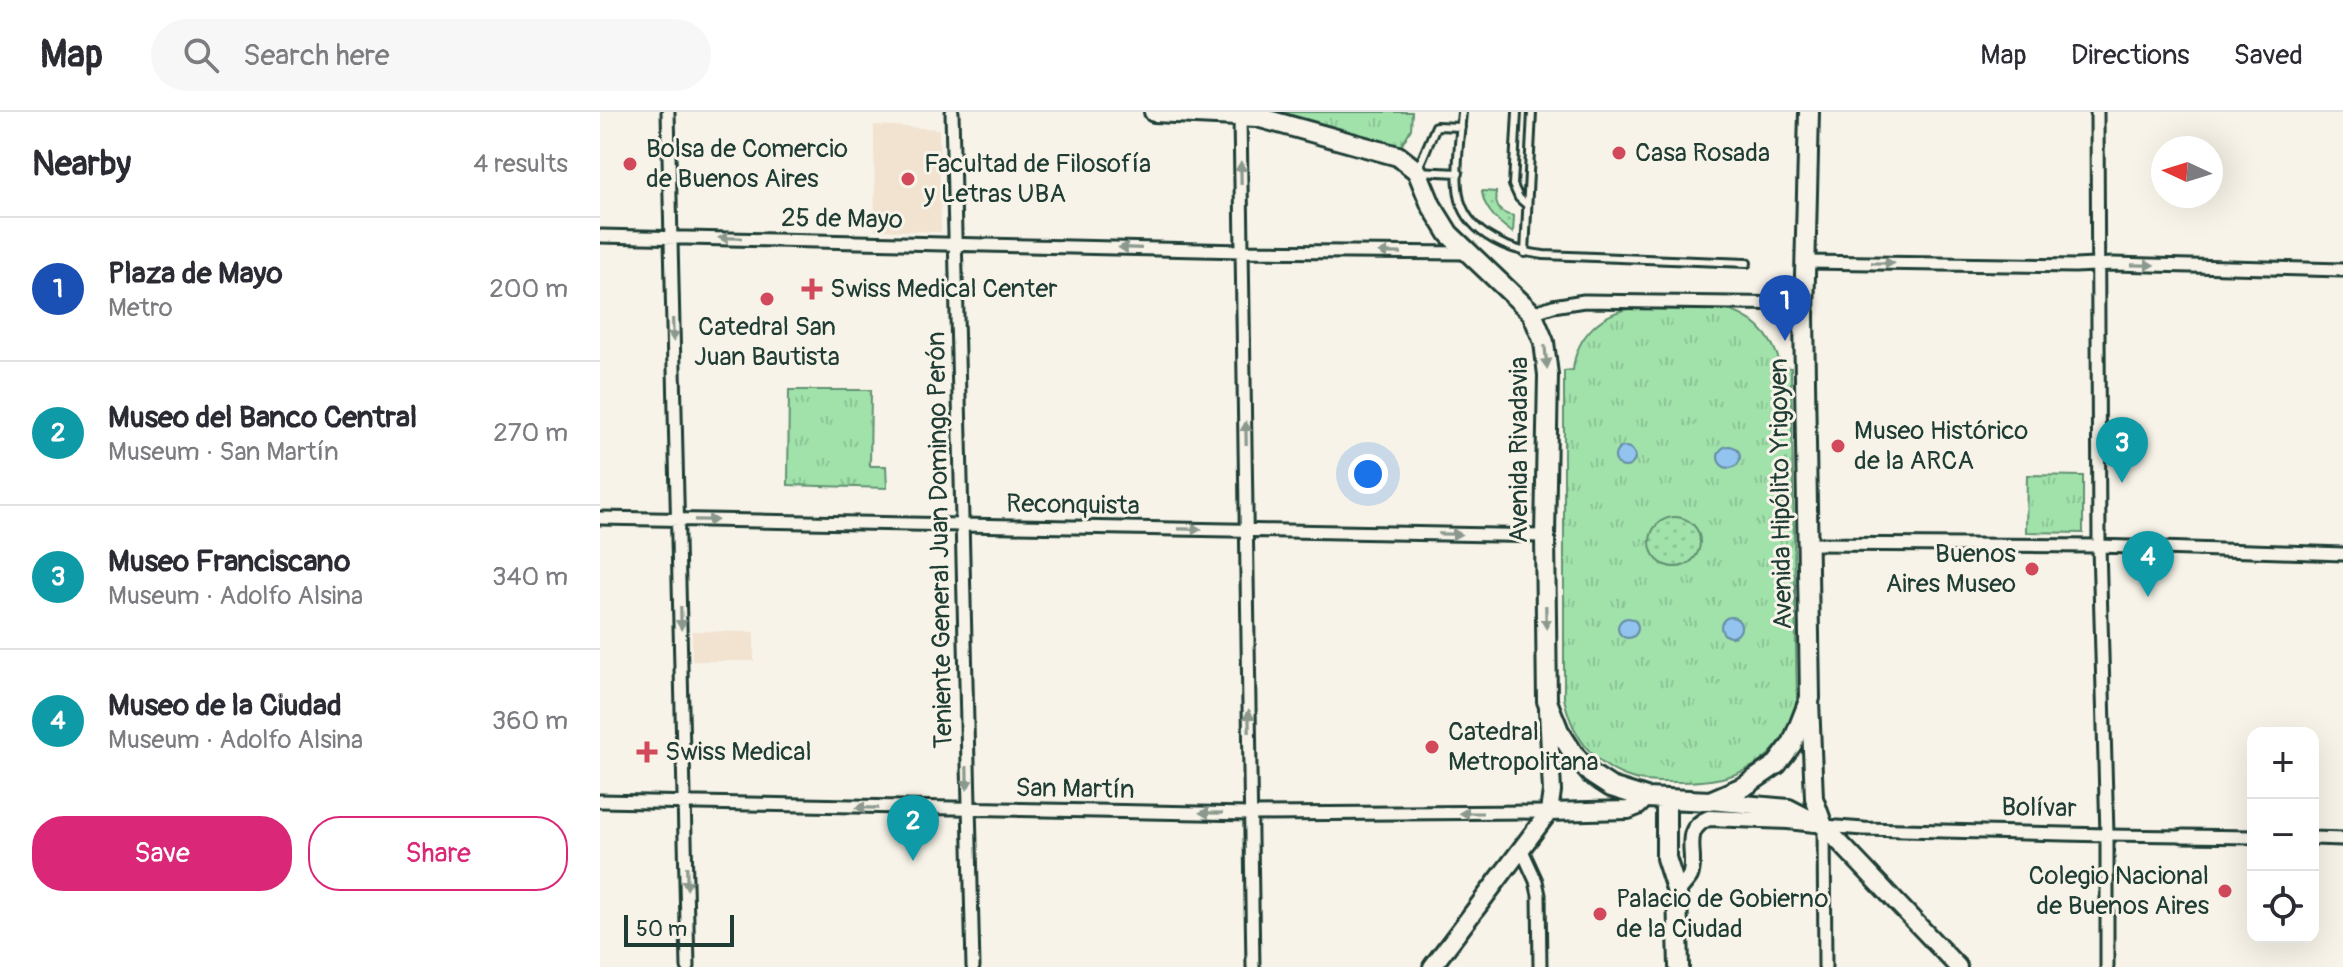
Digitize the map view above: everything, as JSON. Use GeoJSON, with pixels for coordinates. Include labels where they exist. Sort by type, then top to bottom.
{"type":"FeatureCollection","features":[{"type":"Feature","properties":{"kind":"main road"},"geometry":{"type":"LineString","coordinates":[[1154,112],[1249,115],[1385,151],[1409,162],[1417,171]]}},
{"type":"Feature","properties":{"kind":"main road","name":"Avenida Hipólito Yrigoyen"},"geometry":{"type":"LineString","coordinates":[[1809,112],[1804,304],[1810,698],[1814,798],[1824,826]]}},
{"type":"Feature","properties":{"kind":"main road","name":"Avenida Rivadavia"},"geometry":{"type":"LineString","coordinates":[[1417,171],[1441,222],[1468,253],[1532,313],[1547,354],[1545,536],[1547,701],[1552,791],[1549,812]]}},
{"type":"Feature","properties":{"kind":"main road","name":"Bolívar"},"geometry":{"type":"LineString","coordinates":[[1710,801],[1745,786],[1777,764],[1792,744],[1810,698]]}},
{"type":"Feature","properties":{"kind":"main road","name":"Bolívar"},"geometry":{"type":"LineString","coordinates":[[1547,701],[1559,731],[1582,766],[1600,782],[1646,798],[1789,808],[1824,826]]}},
{"type":"Feature","properties":{"kind":"main road","name":"Bolívar"},"geometry":{"type":"LineString","coordinates":[[1549,812],[1628,810],[1646,798]]}},
{"type":"Feature","properties":{"kind":"main road"},"geometry":{"type":"LineString","coordinates":[[1666,799],[1666,863],[1677,892],[1679,967]]}},
{"type":"Feature","properties":{"kind":"main road"},"geometry":{"type":"LineString","coordinates":[[1432,967],[1549,812]]}},
{"type":"Feature","properties":{"kind":"main road"},"geometry":{"type":"LineString","coordinates":[[1824,826],[1958,967]]}},
{"type":"Feature","properties":{"kind":"street"},"geometry":{"type":"LineString","coordinates":[[668,112],[688,967]]}},
{"type":"Feature","properties":{"kind":"street","name":"Teniente General Juan Domingo Perón"},"geometry":{"type":"LineString","coordinates":[[952,112],[973,967]]}},
{"type":"Feature","properties":{"kind":"street"},"geometry":{"type":"LineString","coordinates":[[2097,112],[2099,546],[2107,835],[2107,967]]}},
{"type":"Feature","properties":{"kind":"street"},"geometry":{"type":"LineString","coordinates":[[1249,115],[1243,251],[1253,967]]}},
{"type":"Feature","properties":{"kind":"street","name":"25 de Mayo"},"geometry":{"type":"LineString","coordinates":[[600,236],[1243,251],[1468,253]]}},
{"type":"Feature","properties":{"kind":"street"},"geometry":{"type":"LineString","coordinates":[[1805,262],[2343,270]]}},
{"type":"Feature","properties":{"kind":"street"},"geometry":{"type":"LineString","coordinates":[[1532,313],[1584,301],[1804,304]]}},
{"type":"Feature","properties":{"kind":"street","name":"Reconquista"},"geometry":{"type":"LineString","coordinates":[[600,518],[1545,536]]}},
{"type":"Feature","properties":{"kind":"street"},"geometry":{"type":"LineString","coordinates":[[1807,544],[2099,546],[2343,554]]}},
{"type":"Feature","properties":{"kind":"street","name":"San Martín"},"geometry":{"type":"LineString","coordinates":[[600,801],[1250,814],[1549,812]]}},
{"type":"Feature","properties":{"kind":"street","name":"Bolívar"},"geometry":{"type":"LineString","coordinates":[[1677,892],[1690,875],[1693,831],[1709,818],[1788,821],[1864,829],[2247,837]]}},
{"type":"Feature","properties":{"kind":"street"},"geometry":{"type":"LineString","coordinates":[[1824,826],[1825,967]]}},
{"type":"Feature","properties":{"kind":"street"},"geometry":{"type":"LineString","coordinates":[[2319,838],[2343,839]]}},
{"type":"Feature","properties":{"kind":"street"},"geometry":{"type":"LineString","coordinates":[[1521,848],[1539,895],[1540,967]]}},
{"type":"Feature","properties":{"kind":"lane"},"geometry":{"type":"LineString","coordinates":[[1462,112],[1459,173],[1462,204],[1475,225],[1501,244],[1525,253],[1747,263]]}},
{"type":"Feature","properties":{"kind":"lane"},"geometry":{"type":"LineString","coordinates":[[1517,112],[1513,185],[1519,198],[1527,205]]}},
{"type":"Feature","properties":{"kind":"lane"},"geometry":{"type":"LineString","coordinates":[[1525,253],[1532,112]]}},
{"type":"Feature","properties":{"kind":"lane"},"geometry":{"type":"LineString","coordinates":[[1459,173],[1417,171],[1436,126],[1461,127]]}},
{"type":"Feature","properties":{"kind":"shaded area","name":"Facultad de Filosofía y Letras UBA"},"geometry":{"type":"Polygon","coordinates":[[[874,125],[939,129],[941,232],[875,230],[874,125]]]}},
{"type":"Feature","properties":{"kind":"shaded area"},"geometry":{"type":"Polygon","coordinates":[[[692,631],[754,632],[754,661],[692,661],[692,631]]]}},
{"type":"Feature","properties":{"kind":"green space"},"geometry":{"type":"Polygon","coordinates":[[[1281,112],[1412,112],[1411,129],[1401,146],[1281,112]]]}},
{"type":"Feature","properties":{"kind":"green space"},"geometry":{"type":"Polygon","coordinates":[[[1482,191],[1496,192],[1499,208],[1514,216],[1513,233],[1489,210],[1482,191]]]}},
{"type":"Feature","properties":{"kind":"green space"},"geometry":{"type":"Polygon","coordinates":[[[1636,308],[1719,308],[1731,311],[1759,328],[1773,345],[1781,367],[1791,368],[1797,700],[1791,721],[1771,753],[1757,764],[1723,778],[1666,782],[1624,776],[1589,751],[1573,726],[1564,698],[1564,371],[1573,370],[1579,346],[1593,327],[1612,314],[1636,308]]]}},
{"type":"Feature","properties":{"kind":"green space"},"geometry":{"type":"Polygon","coordinates":[[[789,390],[871,390],[870,466],[886,466],[887,488],[788,485],[789,390]]]}},
{"type":"Feature","properties":{"kind":"green space"},"geometry":{"type":"Polygon","coordinates":[[[2027,475],[2083,476],[2083,533],[2026,532],[2027,475]]]}},
{"type":"Feature","properties":{"kind":"green space"},"geometry":{"type":"Polygon","coordinates":[[[1675,517],[1692,525],[1700,542],[1692,559],[1675,567],[1658,559],[1650,542],[1658,525],[1675,517]]]}},
{"type":"Feature","properties":{"kind":"water"},"geometry":{"type":"Polygon","coordinates":[[[1729,446],[1737,449],[1740,457],[1737,465],[1729,468],[1721,465],[1718,457],[1721,449],[1729,446]]]}},
{"type":"Feature","properties":{"kind":"water"},"geometry":{"type":"Polygon","coordinates":[[[1625,447],[1632,450],[1635,457],[1632,464],[1625,467],[1618,464],[1615,457],[1618,450],[1625,447]]]}},
{"type":"Feature","properties":{"kind":"water"},"geometry":{"type":"Polygon","coordinates":[[[1731,617],[1738,620],[1741,627],[1738,634],[1731,637],[1724,634],[1721,627],[1724,620],[1731,617]]]}},
{"type":"Feature","properties":{"kind":"water"},"geometry":{"type":"Polygon","coordinates":[[[1628,618],[1635,621],[1638,628],[1635,635],[1628,638],[1621,635],[1618,628],[1621,621],[1628,618]]]}},
{"type":"Feature","properties":{"kind":"place","name":"Casa Rosada"},"geometry":{"type":"Point","coordinates":[1619,153]}},
{"type":"Feature","properties":{"kind":"place","name":"Bolsa de Comercio de Buenos Aires"},"geometry":{"type":"Point","coordinates":[630,164]}},
{"type":"Feature","properties":{"kind":"place","name":"Facultad de Filosofía y Letras UBA"},"geometry":{"type":"Point","coordinates":[908,179]}},
{"type":"Feature","properties":{"kind":"place","name":"Swiss Medical Center"},"geometry":{"type":"Point","coordinates":[812,289]}},
{"type":"Feature","properties":{"kind":"place","name":"Catedral San Juan Bautista"},"geometry":{"type":"Point","coordinates":[767,299]}},
{"type":"Feature","properties":{"kind":"place","name":"Plaza de Mayo"},"geometry":{"type":"Point","coordinates":[1785,341]}},
{"type":"Feature","properties":{"kind":"place","name":"Museo Histórico de la ARCA"},"geometry":{"type":"Point","coordinates":[1838,446]}},
{"type":"Feature","properties":{"kind":"place","name":"Museo Franciscano"},"geometry":{"type":"Point","coordinates":[2122,483]}},
{"type":"Feature","properties":{"kind":"place","name":"Buenos Aires Museo"},"geometry":{"type":"Point","coordinates":[2032,569]}},
{"type":"Feature","properties":{"kind":"place","name":"Museo de la Ciudad"},"geometry":{"type":"Point","coordinates":[2148,597]}},
{"type":"Feature","properties":{"kind":"place","name":"Catedral Metropolitana"},"geometry":{"type":"Point","coordinates":[1432,747]}},
{"type":"Feature","properties":{"kind":"place","name":"Swiss Medical"},"geometry":{"type":"Point","coordinates":[647,752]}},
{"type":"Feature","properties":{"kind":"place","name":"Museo del Banco Central"},"geometry":{"type":"Point","coordinates":[913,861]}},
{"type":"Feature","properties":{"kind":"place","name":"Colegio Nacional de Buenos Aires"},"geometry":{"type":"Point","coordinates":[2225,891]}},
{"type":"Feature","properties":{"kind":"place","name":"Palacio de Gobierno de la Ciudad"},"geometry":{"type":"Point","coordinates":[1600,914]}}]}
